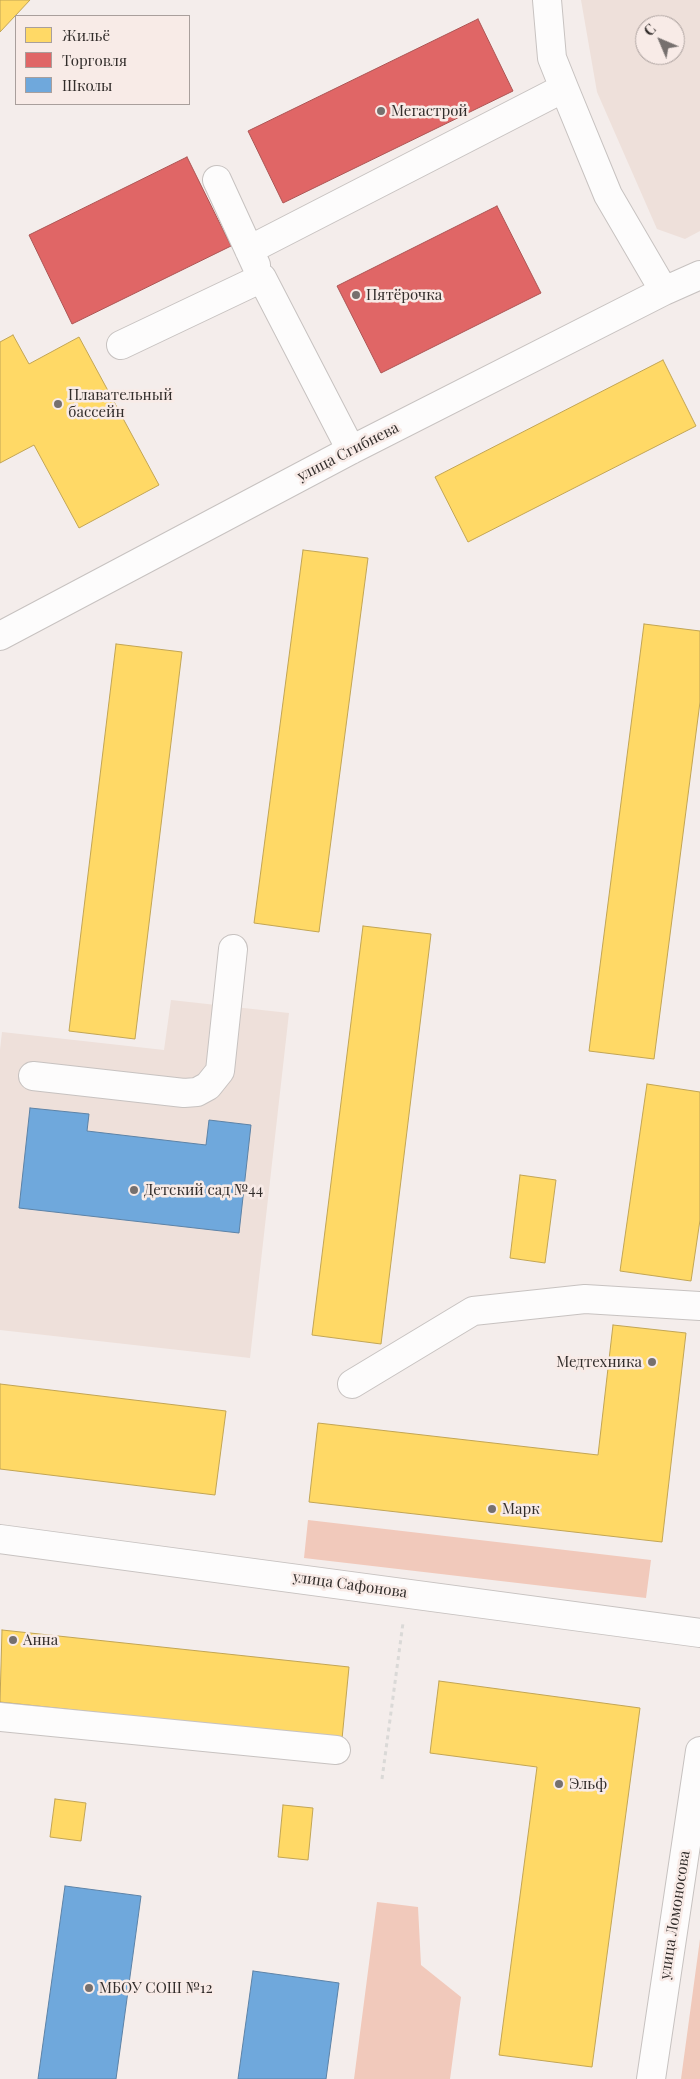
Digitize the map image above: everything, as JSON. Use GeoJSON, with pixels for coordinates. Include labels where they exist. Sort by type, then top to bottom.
{"type":"FeatureCollection","features":[{"type":"Feature","properties":{"kind":"street"},"geometry":{"type":"LineString","coordinates":[[547,0],[552,58],[564,88],[608,195],[664,291]]}},
{"type":"Feature","properties":{"kind":"street"},"geometry":{"type":"LineString","coordinates":[[249,250],[564,88]]}},
{"type":"Feature","properties":{"kind":"street"},"geometry":{"type":"LineString","coordinates":[[217,180],[262,278],[351,450]]}},
{"type":"Feature","properties":{"kind":"street","name":"улица Сгибнева"},"geometry":{"type":"LineString","coordinates":[[0,636],[351,450],[664,291],[700,275]]}},
{"type":"Feature","properties":{"kind":"street"},"geometry":{"type":"LineString","coordinates":[[121,345],[262,278]]}},
{"type":"Feature","properties":{"kind":"street"},"geometry":{"type":"LineString","coordinates":[[33,1076],[184,1093],[197,1092],[208,1086],[220,1071],[233,949]]}},
{"type":"Feature","properties":{"kind":"street"},"geometry":{"type":"LineString","coordinates":[[352,1384],[473,1311],[585,1300],[700,1306]]}},
{"type":"Feature","properties":{"kind":"street","name":"улица Сафонова"},"geometry":{"type":"LineString","coordinates":[[0,1539],[700,1633]]}},
{"type":"Feature","properties":{"kind":"street"},"geometry":{"type":"LineString","coordinates":[[0,1717],[336,1750]]}},
{"type":"Feature","properties":{"kind":"street","name":"улица Ломоносова"},"geometry":{"type":"LineString","coordinates":[[650,2079],[700,1751]]}},
{"type":"Feature","properties":{"kind":"path"},"geometry":{"type":"LineString","coordinates":[[382,1779],[407,1593]]}},
{"type":"Feature","properties":{"kind":"shaded area"},"geometry":{"type":"Polygon","coordinates":[[[581,0],[700,0],[700,231],[685,239],[657,229],[597,92],[581,0]]]}},
{"type":"Feature","properties":{"kind":"shaded area","name":"Детский сад №44"},"geometry":{"type":"Polygon","coordinates":[[[171,1000],[289,1013],[250,1358],[0,1330],[0,1050],[2,1032],[164,1050],[171,1000]]]}},
{"type":"Feature","properties":{"kind":"shaded area"},"geometry":{"type":"Polygon","coordinates":[[[308,1520],[651,1560],[646,1598],[304,1558],[308,1520]]]}},
{"type":"Feature","properties":{"kind":"shaded area"},"geometry":{"type":"Polygon","coordinates":[[[377,1902],[418,1907],[421,1965],[461,1997],[450,2079],[354,2079],[377,1902]]]}},
{"type":"Feature","properties":{"kind":"shaded area"},"geometry":{"type":"Polygon","coordinates":[[[700,1939],[700,2079],[681,2079],[700,1939]]]}},
{"type":"Feature","properties":{"kind":"building: Жильё"},"geometry":{"type":"Polygon","coordinates":[[[0,0],[30,0],[15,15],[0,32],[0,0]]]}},
{"type":"Feature","properties":{"kind":"building: Жильё","name":"Плавательный бассейн"},"geometry":{"type":"Polygon","coordinates":[[[13,335],[29,364],[79,337],[159,485],[79,528],[34,445],[0,463],[0,342],[13,335]]]}},
{"type":"Feature","properties":{"kind":"building: Жильё"},"geometry":{"type":"Polygon","coordinates":[[[663,360],[696,426],[468,542],[435,477],[663,360]]]}},
{"type":"Feature","properties":{"kind":"building: Жильё"},"geometry":{"type":"Polygon","coordinates":[[[303,550],[368,558],[319,932],[254,923],[303,550]]]}},
{"type":"Feature","properties":{"kind":"building: Жильё"},"geometry":{"type":"Polygon","coordinates":[[[644,624],[700,631],[700,702],[654,1059],[589,1051],[644,624]]]}},
{"type":"Feature","properties":{"kind":"building: Жильё"},"geometry":{"type":"Polygon","coordinates":[[[116,644],[182,652],[135,1039],[69,1031],[116,644]]]}},
{"type":"Feature","properties":{"kind":"building: Жильё"},"geometry":{"type":"Polygon","coordinates":[[[363,926],[431,934],[381,1344],[312,1335],[363,926]]]}},
{"type":"Feature","properties":{"kind":"building: Жильё"},"geometry":{"type":"Polygon","coordinates":[[[647,1084],[700,1092],[700,1220],[691,1281],[620,1271],[647,1084]]]}},
{"type":"Feature","properties":{"kind":"building: Жильё"},"geometry":{"type":"Polygon","coordinates":[[[520,1175],[556,1180],[545,1263],[510,1258],[520,1175]]]}},
{"type":"Feature","properties":{"kind":"building: Жильё"},"geometry":{"type":"Polygon","coordinates":[[[613,1325],[686,1333],[662,1542],[309,1502],[318,1423],[598,1455],[613,1325]]]}},
{"type":"Feature","properties":{"kind":"building: Жильё"},"geometry":{"type":"Polygon","coordinates":[[[0,1384],[226,1411],[215,1495],[0,1469],[0,1384]]]}},
{"type":"Feature","properties":{"kind":"building: Жильё"},"geometry":{"type":"Polygon","coordinates":[[[2,1630],[349,1667],[342,1739],[0,1702],[2,1630]]]}},
{"type":"Feature","properties":{"kind":"building: Жильё"},"geometry":{"type":"Polygon","coordinates":[[[439,1681],[640,1708],[592,2067],[499,2055],[537,1767],[430,1753],[439,1681]]]}},
{"type":"Feature","properties":{"kind":"building: Жильё"},"geometry":{"type":"Polygon","coordinates":[[[55,1799],[86,1803],[81,1841],[50,1837],[55,1799]]]}},
{"type":"Feature","properties":{"kind":"building: Жильё"},"geometry":{"type":"Polygon","coordinates":[[[283,1805],[313,1808],[308,1860],[278,1857],[283,1805]]]}},
{"type":"Feature","properties":{"kind":"building: Торговля","name":"Мегастрой"},"geometry":{"type":"Polygon","coordinates":[[[478,19],[513,91],[283,203],[248,131],[478,19]]]}},
{"type":"Feature","properties":{"kind":"building: Торговля"},"geometry":{"type":"Polygon","coordinates":[[[187,157],[231,246],[72,324],[29,235],[187,157]]]}},
{"type":"Feature","properties":{"kind":"building: Торговля"},"geometry":{"type":"Polygon","coordinates":[[[497,206],[541,293],[381,373],[337,286],[497,206]]]}},
{"type":"Feature","properties":{"kind":"building: Школы"},"geometry":{"type":"Polygon","coordinates":[[[30,1108],[89,1114],[87,1131],[206,1145],[209,1120],[251,1125],[239,1233],[19,1208],[30,1108]]]}},
{"type":"Feature","properties":{"kind":"building: Школы","name":"МБОУ СОШ №12"},"geometry":{"type":"Polygon","coordinates":[[[65,1886],[141,1896],[116,2079],[38,2079],[65,1886]]]}},
{"type":"Feature","properties":{"kind":"building: Школы","name":"МБОУ СОШ №12"},"geometry":{"type":"Polygon","coordinates":[[[253,1971],[339,1983],[326,2079],[238,2079],[253,1971]]]}},
{"type":"Feature","properties":{"kind":"place","name":"Мегастрой"},"geometry":{"type":"Point","coordinates":[381,111]}},
{"type":"Feature","properties":{"kind":"place","name":"Пятёрочка"},"geometry":{"type":"Point","coordinates":[356,295]}},
{"type":"Feature","properties":{"kind":"place","name":"Плавательный бассейн"},"geometry":{"type":"Point","coordinates":[58,404]}},
{"type":"Feature","properties":{"kind":"place","name":"Детский сад №44"},"geometry":{"type":"Point","coordinates":[134,1190]}},
{"type":"Feature","properties":{"kind":"place","name":"Медтехника"},"geometry":{"type":"Point","coordinates":[652,1362]}},
{"type":"Feature","properties":{"kind":"place","name":"Марк"},"geometry":{"type":"Point","coordinates":[492,1509]}},
{"type":"Feature","properties":{"kind":"place","name":"Анна"},"geometry":{"type":"Point","coordinates":[13,1640]}},
{"type":"Feature","properties":{"kind":"place","name":"Эльф"},"geometry":{"type":"Point","coordinates":[559,1784]}},
{"type":"Feature","properties":{"kind":"place","name":"МБОУ СОШ №12"},"geometry":{"type":"Point","coordinates":[89,1988]}}]}
